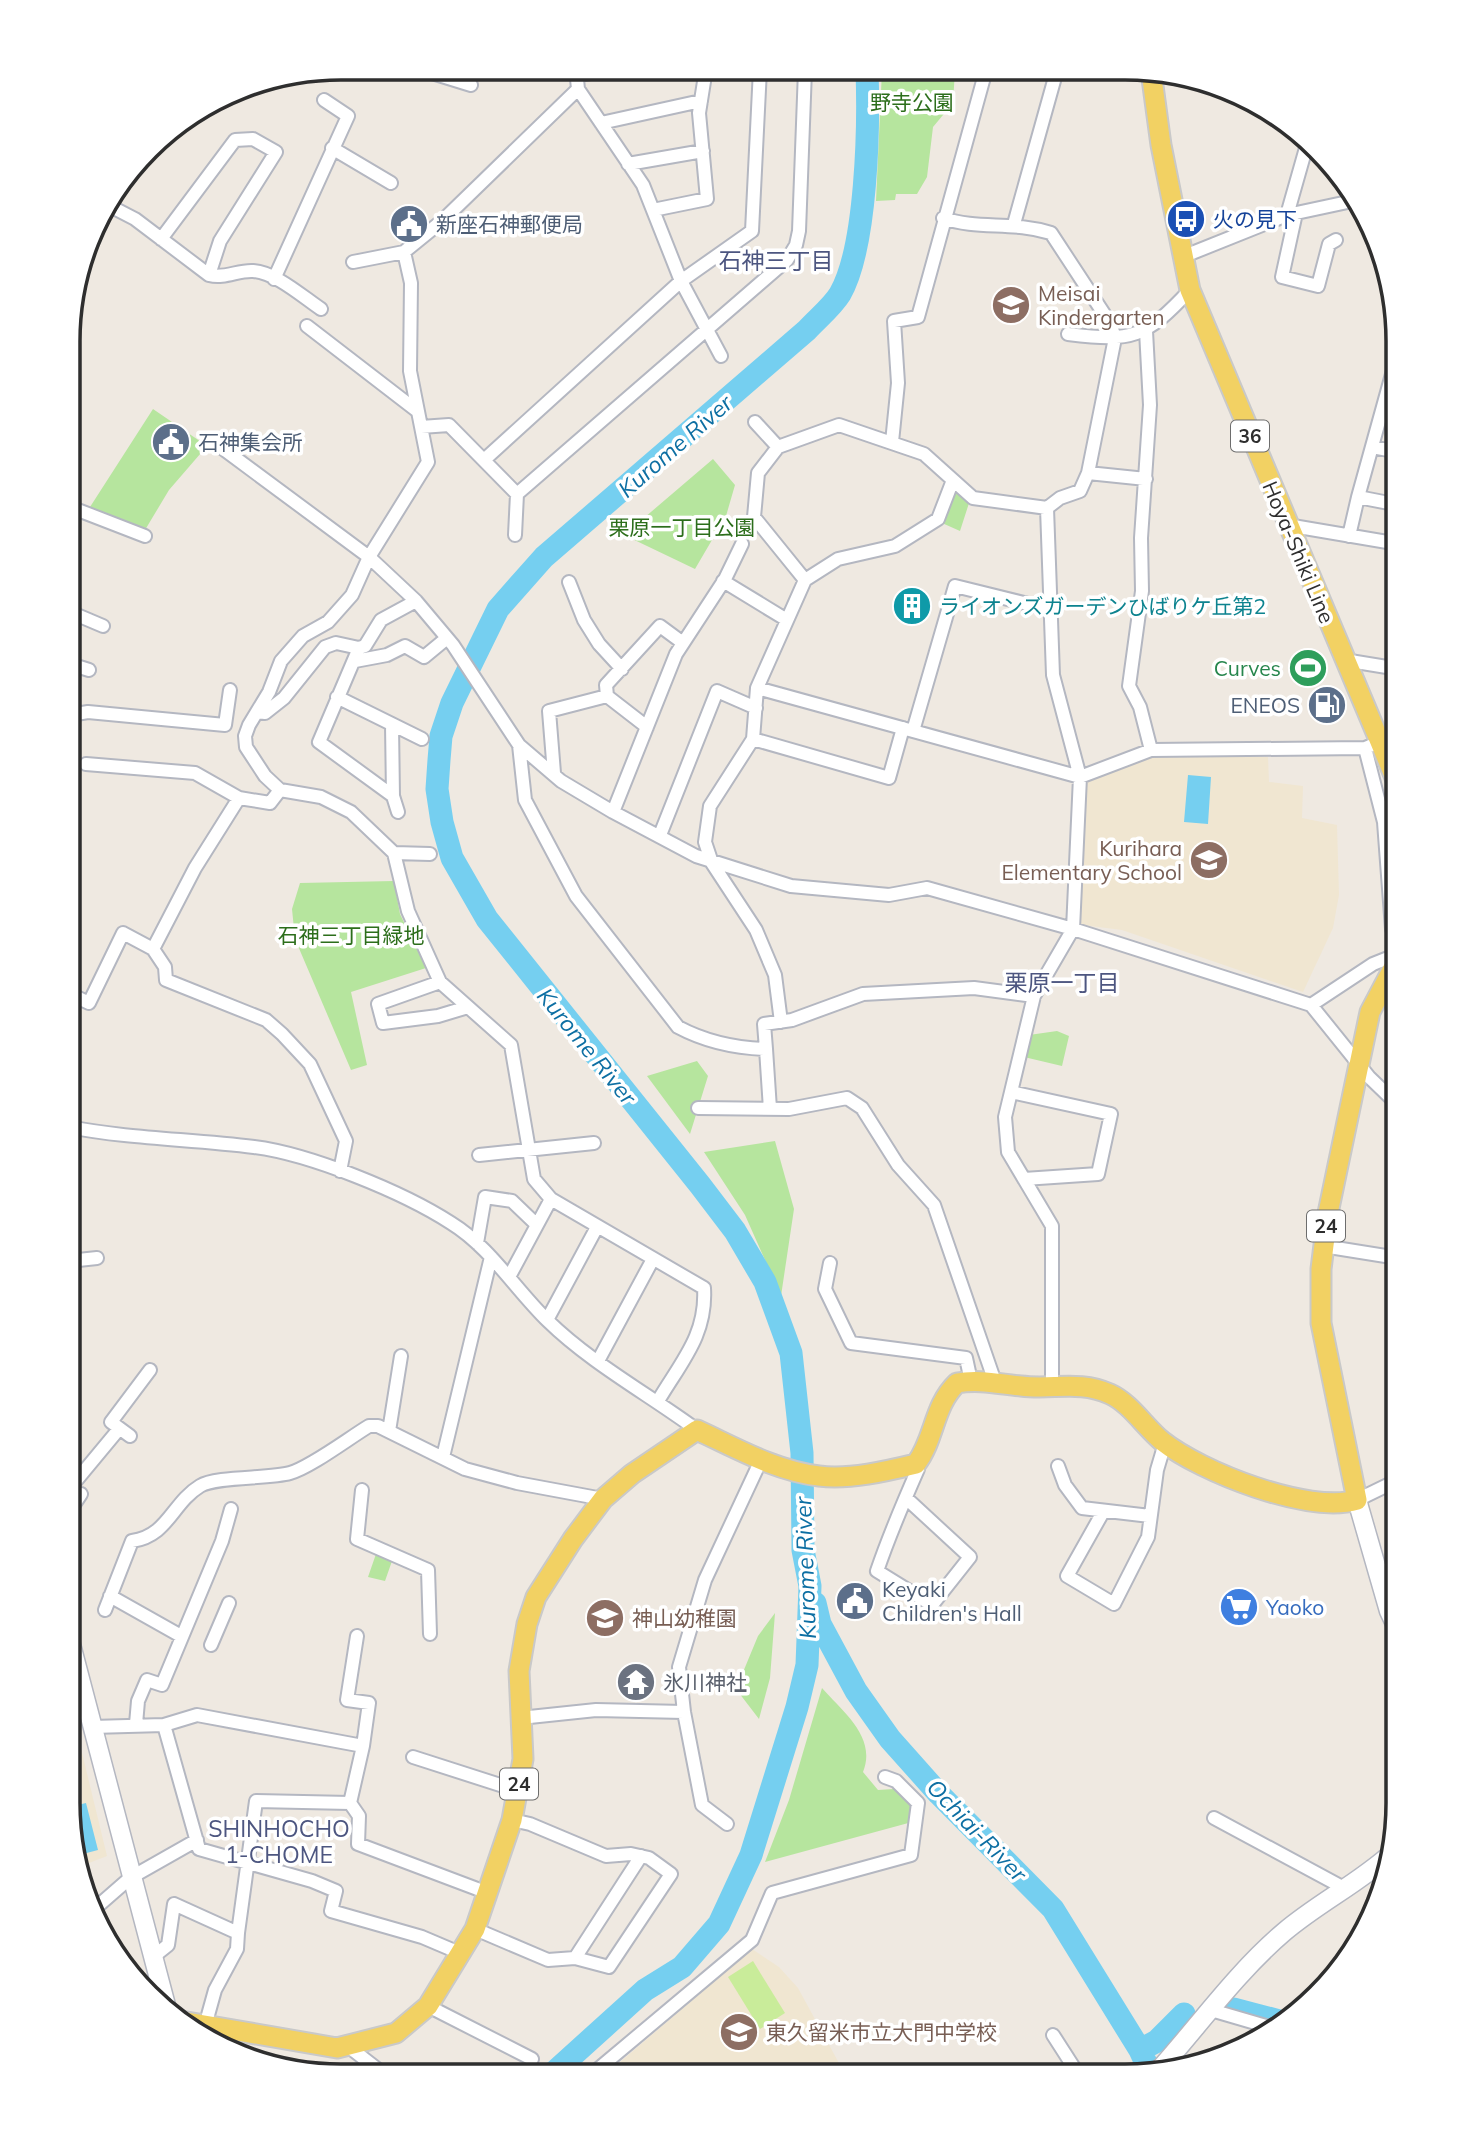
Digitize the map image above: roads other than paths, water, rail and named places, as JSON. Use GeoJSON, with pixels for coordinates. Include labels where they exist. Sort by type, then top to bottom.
{"type":"FeatureCollection","features":[{"type":"Feature","properties":{"kind":"main road","name":"Hoya-Shiki Line"},"geometry":{"type":"LineString","coordinates":[[1153,82],[1161,145],[1190,290],[1345,660],[1372,745],[1386,766]]}},
{"type":"Feature","properties":{"kind":"main road","name":"24"},"geometry":{"type":"LineString","coordinates":[[1357,1500],[1321,1322],[1323,1246],[1370,1012],[1386,981]]}},
{"type":"Feature","properties":{"kind":"main road"},"geometry":{"type":"LineString","coordinates":[[698,1430],[761,1460],[821,1477],[916,1464],[923,1455],[944,1395],[957,1383],[995,1382],[1022,1387],[1076,1384],[1114,1396],[1165,1443],[1230,1479],[1282,1496],[1340,1505],[1357,1500],[1386,1601]]}},
{"type":"Feature","properties":{"kind":"main road","name":"24"},"geometry":{"type":"LineString","coordinates":[[205,2026],[257,2032],[326,2047],[349,2047],[396,2033],[428,2006],[475,1929],[512,1820],[523,1759],[519,1671],[527,1624],[536,1597],[573,1539],[603,1499],[632,1474],[698,1430]]}},
{"type":"Feature","properties":{"kind":"main road"},"geometry":{"type":"LineString","coordinates":[[80,1680],[130,1878],[163,1994]]}},
{"type":"Feature","properties":{"kind":"main road"},"geometry":{"type":"LineString","coordinates":[[1167,2061],[1282,1934],[1379,1865]]}},
{"type":"Feature","properties":{"kind":"street"},"geometry":{"type":"LineString","coordinates":[[455,80],[471,85]]}},
{"type":"Feature","properties":{"kind":"street"},"geometry":{"type":"LineString","coordinates":[[353,262],[404,252],[442,221],[575,80]]}},
{"type":"Feature","properties":{"kind":"street"},"geometry":{"type":"LineString","coordinates":[[578,80],[601,122],[643,185],[681,281],[721,356]]}},
{"type":"Feature","properties":{"kind":"street"},"geometry":{"type":"LineString","coordinates":[[653,210],[707,200],[701,102],[704,80]]}},
{"type":"Feature","properties":{"kind":"street"},"geometry":{"type":"LineString","coordinates":[[484,460],[681,281],[752,231],[759,80]]}},
{"type":"Feature","properties":{"kind":"street"},"geometry":{"type":"LineString","coordinates":[[515,535],[517,494],[787,260],[796,245],[804,80]]}},
{"type":"Feature","properties":{"kind":"street"},"geometry":{"type":"LineString","coordinates":[[892,442],[898,383],[894,321],[918,317],[943,218],[983,80]]}},
{"type":"Feature","properties":{"kind":"street"},"geometry":{"type":"LineString","coordinates":[[1014,224],[1054,80]]}},
{"type":"Feature","properties":{"kind":"street"},"geometry":{"type":"LineString","coordinates":[[274,279],[348,116],[324,100]]}},
{"type":"Feature","properties":{"kind":"street"},"geometry":{"type":"LineString","coordinates":[[601,122],[701,102]]}},
{"type":"Feature","properties":{"kind":"street"},"geometry":{"type":"LineString","coordinates":[[161,239],[235,140],[253,139],[276,152],[220,242],[209,275]]}},
{"type":"Feature","properties":{"kind":"street"},"geometry":{"type":"LineString","coordinates":[[332,148],[391,183]]}},
{"type":"Feature","properties":{"kind":"street"},"geometry":{"type":"LineString","coordinates":[[628,164],[703,151]]}},
{"type":"Feature","properties":{"kind":"street"},"geometry":{"type":"LineString","coordinates":[[1305,152],[1282,277],[1318,286],[1329,244],[1336,240]]}},
{"type":"Feature","properties":{"kind":"street"},"geometry":{"type":"LineString","coordinates":[[1182,257],[1292,214],[1346,202]]}},
{"type":"Feature","properties":{"kind":"street"},"geometry":{"type":"LineString","coordinates":[[116,209],[135,219],[209,275],[218,278],[254,271],[274,279],[321,309]]}},
{"type":"Feature","properties":{"kind":"street"},"geometry":{"type":"LineString","coordinates":[[805,580],[754,517],[758,474],[778,447],[839,425],[924,454],[974,498],[1047,508],[1060,498],[1080,491],[1088,473],[1115,338],[1110,323],[1051,233],[1014,224],[960,224],[943,218]]}},
{"type":"Feature","properties":{"kind":"street"},"geometry":{"type":"LineString","coordinates":[[404,252],[411,283],[410,371],[428,462],[369,557],[352,596],[328,622],[303,636],[281,661],[245,736],[246,747],[265,776],[280,790],[321,797],[351,812],[394,853],[408,911],[440,982],[511,1045],[531,1148],[534,1179],[551,1199],[704,1288],[706,1312],[702,1328],[658,1401]]}},
{"type":"Feature","properties":{"kind":"street"},"geometry":{"type":"LineString","coordinates":[[1069,334],[1115,338],[1146,331],[1161,321],[1190,290]]}},
{"type":"Feature","properties":{"kind":"street"},"geometry":{"type":"LineString","coordinates":[[307,326],[416,410]]}},
{"type":"Feature","properties":{"kind":"street"},"geometry":{"type":"LineString","coordinates":[[1146,331],[1150,405],[1142,591],[1129,686],[1140,708],[1151,750]]}},
{"type":"Feature","properties":{"kind":"street"},"geometry":{"type":"LineString","coordinates":[[1349,536],[1386,396]]}},
{"type":"Feature","properties":{"kind":"street"},"geometry":{"type":"LineString","coordinates":[[755,422],[778,447]]}},
{"type":"Feature","properties":{"kind":"street"},"geometry":{"type":"LineString","coordinates":[[421,428],[449,425],[517,494]]}},
{"type":"Feature","properties":{"kind":"street"},"geometry":{"type":"LineString","coordinates":[[214,442],[369,557],[416,601],[450,642],[519,745],[561,781],[613,812],[712,863],[791,886],[889,895],[928,887],[1073,929],[1311,1005],[1369,1077],[1386,1093]]}},
{"type":"Feature","properties":{"kind":"street"},"geometry":{"type":"LineString","coordinates":[[1372,447],[1386,450]]}},
{"type":"Feature","properties":{"kind":"street"},"geometry":{"type":"LineString","coordinates":[[1088,473],[1146,479]]}},
{"type":"Feature","properties":{"kind":"street"},"geometry":{"type":"LineString","coordinates":[[781,1022],[775,975],[757,930],[712,863],[705,842],[710,806],[753,739],[757,688],[805,580],[838,559],[895,546],[938,519],[953,480]]}},
{"type":"Feature","properties":{"kind":"street"},"geometry":{"type":"LineString","coordinates":[[1358,497],[1386,502]]}},
{"type":"Feature","properties":{"kind":"street"},"geometry":{"type":"LineString","coordinates":[[1047,508],[1048,609],[1053,675],[1080,777],[1073,929],[1034,996],[1005,1117],[1008,1152],[1052,1226],[1052,1385]]}},
{"type":"Feature","properties":{"kind":"street"},"geometry":{"type":"LineString","coordinates":[[80,511],[145,536]]}},
{"type":"Feature","properties":{"kind":"street"},"geometry":{"type":"LineString","coordinates":[[1287,525],[1386,542]]}},
{"type":"Feature","properties":{"kind":"street"},"geometry":{"type":"LineString","coordinates":[[613,812],[683,643],[723,582],[742,544]]}},
{"type":"Feature","properties":{"kind":"street"},"geometry":{"type":"LineString","coordinates":[[569,582],[584,620],[599,644],[622,669]]}},
{"type":"Feature","properties":{"kind":"street"},"geometry":{"type":"LineString","coordinates":[[723,582],[787,620]]}},
{"type":"Feature","properties":{"kind":"street"},"geometry":{"type":"LineString","coordinates":[[753,739],[889,778],[955,586],[1048,609]]}},
{"type":"Feature","properties":{"kind":"street"},"geometry":{"type":"LineString","coordinates":[[257,712],[265,713],[284,698],[325,647],[336,643],[359,648],[365,646],[381,620],[416,601]]}},
{"type":"Feature","properties":{"kind":"street"},"geometry":{"type":"LineString","coordinates":[[80,616],[103,626]]}},
{"type":"Feature","properties":{"kind":"street"},"geometry":{"type":"LineString","coordinates":[[647,727],[607,696],[606,685],[660,626],[683,643]]}},
{"type":"Feature","properties":{"kind":"street"},"geometry":{"type":"LineString","coordinates":[[355,661],[387,655],[405,646],[424,657],[450,642]]}},
{"type":"Feature","properties":{"kind":"street"},"geometry":{"type":"LineString","coordinates":[[359,648],[319,742],[393,796]]}},
{"type":"Feature","properties":{"kind":"street"},"geometry":{"type":"LineString","coordinates":[[1345,660],[1386,667]]}},
{"type":"Feature","properties":{"kind":"street"},"geometry":{"type":"LineString","coordinates":[[80,667],[89,670]]}},
{"type":"Feature","properties":{"kind":"street"},"geometry":{"type":"LineString","coordinates":[[757,688],[1080,777],[1151,750],[1372,745],[1386,849]]}},
{"type":"Feature","properties":{"kind":"street"},"geometry":{"type":"LineString","coordinates":[[80,713],[225,724],[230,690]]}},
{"type":"Feature","properties":{"kind":"street"},"geometry":{"type":"LineString","coordinates":[[660,835],[717,691],[756,708]]}},
{"type":"Feature","properties":{"kind":"street"},"geometry":{"type":"LineString","coordinates":[[554,773],[549,711],[607,696]]}},
{"type":"Feature","properties":{"kind":"street"},"geometry":{"type":"LineString","coordinates":[[337,697],[422,739]]}},
{"type":"Feature","properties":{"kind":"street"},"geometry":{"type":"LineString","coordinates":[[393,724],[393,796],[398,812]]}},
{"type":"Feature","properties":{"kind":"street"},"geometry":{"type":"LineString","coordinates":[[519,745],[526,800],[576,896],[678,1027],[697,1037],[737,1048],[766,1049]]}},
{"type":"Feature","properties":{"kind":"street"},"geometry":{"type":"LineString","coordinates":[[86,764],[195,773],[239,798],[270,803],[280,790]]}},
{"type":"Feature","properties":{"kind":"street"},"geometry":{"type":"LineString","coordinates":[[153,949],[195,868],[239,798]]}},
{"type":"Feature","properties":{"kind":"street"},"geometry":{"type":"LineString","coordinates":[[394,853],[430,854]]}},
{"type":"Feature","properties":{"kind":"street"},"geometry":{"type":"LineString","coordinates":[[80,999],[89,1003],[123,933],[153,949],[165,967],[166,981],[267,1020],[310,1064],[346,1141],[340,1171]]}},
{"type":"Feature","properties":{"kind":"street"},"geometry":{"type":"LineString","coordinates":[[1311,1005],[1373,964],[1386,960]]}},
{"type":"Feature","properties":{"kind":"street"},"geometry":{"type":"LineString","coordinates":[[440,982],[378,1004],[383,1023],[438,1016],[468,1007]]}},
{"type":"Feature","properties":{"kind":"street"},"geometry":{"type":"LineString","coordinates":[[769,1109],[764,1024],[781,1022],[863,994],[974,988],[1034,996]]}},
{"type":"Feature","properties":{"kind":"street"},"geometry":{"type":"LineString","coordinates":[[1011,1092],[1111,1114],[1098,1174],[1024,1179]]}},
{"type":"Feature","properties":{"kind":"street"},"geometry":{"type":"LineString","coordinates":[[698,1108],[789,1109],[847,1098],[862,1108],[898,1165],[934,1205],[995,1382]]}},
{"type":"Feature","properties":{"kind":"street"},"geometry":{"type":"LineString","coordinates":[[80,1128],[200,1144],[256,1147],[340,1171],[451,1223],[491,1257],[547,1320],[598,1361],[698,1430]]}},
{"type":"Feature","properties":{"kind":"street"},"geometry":{"type":"LineString","coordinates":[[479,1155],[594,1143]]}},
{"type":"Feature","properties":{"kind":"street"},"geometry":{"type":"LineString","coordinates":[[477,1243],[485,1197],[512,1201],[537,1225]]}},
{"type":"Feature","properties":{"kind":"street"},"geometry":{"type":"LineString","coordinates":[[509,1277],[551,1199]]}},
{"type":"Feature","properties":{"kind":"street"},"geometry":{"type":"LineString","coordinates":[[547,1320],[597,1227]]}},
{"type":"Feature","properties":{"kind":"street"},"geometry":{"type":"LineString","coordinates":[[1323,1246],[1386,1256]]}},
{"type":"Feature","properties":{"kind":"street"},"geometry":{"type":"LineString","coordinates":[[443,1457],[491,1257]]}},
{"type":"Feature","properties":{"kind":"street"},"geometry":{"type":"LineString","coordinates":[[80,1260],[97,1258]]}},
{"type":"Feature","properties":{"kind":"street"},"geometry":{"type":"LineString","coordinates":[[598,1361],[653,1259]]}},
{"type":"Feature","properties":{"kind":"street"},"geometry":{"type":"LineString","coordinates":[[830,1263],[825,1289],[852,1343],[966,1358],[971,1381]]}},
{"type":"Feature","properties":{"kind":"street"},"geometry":{"type":"LineString","coordinates":[[389,1431],[401,1356]]}},
{"type":"Feature","properties":{"kind":"street"},"geometry":{"type":"LineString","coordinates":[[80,1477],[124,1433],[111,1422],[150,1370]]}},
{"type":"Feature","properties":{"kind":"street"},"geometry":{"type":"LineString","coordinates":[[105,1610],[132,1541],[146,1539],[156,1533],[170,1520],[179,1504],[202,1484],[292,1472],[369,1426],[389,1431],[466,1469],[517,1483],[603,1499]]}},
{"type":"Feature","properties":{"kind":"street"},"geometry":{"type":"LineString","coordinates":[[1103,1512],[1067,1576],[1114,1604],[1148,1537],[1157,1470],[1165,1443]]}},
{"type":"Feature","properties":{"kind":"street"},"geometry":{"type":"LineString","coordinates":[[727,1824],[702,1805],[684,1712],[679,1667],[705,1580],[761,1460]]}},
{"type":"Feature","properties":{"kind":"street"},"geometry":{"type":"LineString","coordinates":[[905,1498],[970,1558],[932,1605],[877,1571],[905,1498],[918,1469],[916,1464]]}},
{"type":"Feature","properties":{"kind":"street"},"geometry":{"type":"LineString","coordinates":[[1058,1466],[1065,1485],[1082,1508],[1150,1516]]}},
{"type":"Feature","properties":{"kind":"street"},"geometry":{"type":"LineString","coordinates":[[1357,1500],[1386,1485]]}},
{"type":"Feature","properties":{"kind":"street"},"geometry":{"type":"LineString","coordinates":[[362,1490],[357,1539],[428,1570],[430,1634]]}},
{"type":"Feature","properties":{"kind":"street"},"geometry":{"type":"LineString","coordinates":[[136,1724],[138,1701],[147,1680],[162,1685],[222,1541],[231,1509]]}},
{"type":"Feature","properties":{"kind":"street"},"geometry":{"type":"LineString","coordinates":[[110,1596],[181,1636]]}},
{"type":"Feature","properties":{"kind":"street"},"geometry":{"type":"LineString","coordinates":[[211,1645],[229,1604]]}},
{"type":"Feature","properties":{"kind":"street"},"geometry":{"type":"LineString","coordinates":[[357,1636],[347,1700],[369,1703],[363,1746],[350,1803],[359,1816],[359,1844],[488,1893]]}},
{"type":"Feature","properties":{"kind":"street"},"geometry":{"type":"LineString","coordinates":[[520,1718],[596,1710],[684,1712]]}},
{"type":"Feature","properties":{"kind":"street"},"geometry":{"type":"LineString","coordinates":[[92,1727],[164,1725],[197,1715],[363,1746]]}},
{"type":"Feature","properties":{"kind":"street"},"geometry":{"type":"LineString","coordinates":[[164,1725],[199,1849],[312,1881],[335,1891],[331,1911],[422,1937],[462,1954]]}},
{"type":"Feature","properties":{"kind":"street"},"geometry":{"type":"LineString","coordinates":[[413,1757],[519,1791]]}},
{"type":"Feature","properties":{"kind":"street"},"geometry":{"type":"LineString","coordinates":[[604,2064],[751,1940],[772,1893],[911,1855],[918,1803],[896,1781],[885,1777]]}},
{"type":"Feature","properties":{"kind":"street"},"geometry":{"type":"LineString","coordinates":[[205,2026],[215,1990],[237,1949],[246,1862],[256,1801],[350,1803]]}},
{"type":"Feature","properties":{"kind":"street"},"geometry":{"type":"LineString","coordinates":[[1214,1818],[1344,1888]]}},
{"type":"Feature","properties":{"kind":"street"},"geometry":{"type":"LineString","coordinates":[[475,1929],[548,1960],[575,1958],[610,1967],[671,1874],[641,1856],[606,1856],[530,1824],[512,1820]]}},
{"type":"Feature","properties":{"kind":"street"},"geometry":{"type":"LineString","coordinates":[[100,1904],[130,1878],[197,1840]]}},
{"type":"Feature","properties":{"kind":"street"},"geometry":{"type":"LineString","coordinates":[[575,1958],[641,1856]]}},
{"type":"Feature","properties":{"kind":"street"},"geometry":{"type":"LineString","coordinates":[[153,1957],[168,1945],[174,1904],[238,1933]]}},
{"type":"Feature","properties":{"kind":"street"},"geometry":{"type":"LineString","coordinates":[[428,2006],[532,2059]]}},
{"type":"Feature","properties":{"kind":"street"},"geometry":{"type":"LineString","coordinates":[[1211,2010],[1263,2025]]}},
{"type":"Feature","properties":{"kind":"street"},"geometry":{"type":"LineString","coordinates":[[1053,2035],[1072,2064]]}},
{"type":"Feature","properties":{"kind":"street"},"geometry":{"type":"LineString","coordinates":[[349,2047],[371,2064]]}},
{"type":"Feature","properties":{"kind":"water"},"geometry":{"type":"Polygon","coordinates":[[[1188,775],[1211,777],[1208,824],[1184,822],[1188,775]]]}},
{"type":"Feature","properties":{"kind":"water"},"geometry":{"type":"Polygon","coordinates":[[[86,1803],[98,1850],[86,1853],[83,1837],[80,1804],[86,1803]]]}},
{"type":"Feature","properties":{"kind":"waterway","name":"Kurome River"},"geometry":{"type":"LineString","coordinates":[[563,2064],[645,1990],[682,1967],[719,1924],[751,1855],[797,1707],[807,1665],[810,1586],[803,1550],[802,1453],[791,1353],[765,1282],[735,1231],[700,1185],[487,919],[452,858],[442,822],[437,789],[441,736],[452,703],[498,609],[544,557],[807,330],[840,294],[849,273],[861,217],[866,153],[867,80]]}},
{"type":"Feature","properties":{"kind":"waterway","name":"Ochiai-River"},"geometry":{"type":"LineString","coordinates":[[815,1603],[820,1624],[856,1691],[890,1739],[939,1794],[1053,1909],[1146,2064]]}},
{"type":"Feature","properties":{"kind":"waterway"},"geometry":{"type":"LineString","coordinates":[[1234,2009],[1272,2019]]}},
{"type":"Feature","properties":{"kind":"waterway"},"geometry":{"type":"LineString","coordinates":[[1140,2050],[1157,2041],[1184,2014]]}},
{"type":"Feature","properties":{"kind":"place","name":"火の見下"},"geometry":{"type":"Point","coordinates":[1186,219]}},
{"type":"Feature","properties":{"kind":"place","name":"新座石神郵便局"},"geometry":{"type":"Point","coordinates":[409,224]}},
{"type":"Feature","properties":{"kind":"place","name":"Meisai Kindergarten"},"geometry":{"type":"Point","coordinates":[1011,305]}},
{"type":"Feature","properties":{"kind":"place","name":"石神集会所"},"geometry":{"type":"Point","coordinates":[171,442]}},
{"type":"Feature","properties":{"kind":"place","name":"ライオンズガーデンひばりケ丘第2"},"geometry":{"type":"Point","coordinates":[912,606]}},
{"type":"Feature","properties":{"kind":"place","name":"Curves"},"geometry":{"type":"Point","coordinates":[1308,668]}},
{"type":"Feature","properties":{"kind":"place","name":"ENEOS"},"geometry":{"type":"Point","coordinates":[1327,705]}},
{"type":"Feature","properties":{"kind":"place","name":"Kurihara Elementary School"},"geometry":{"type":"Point","coordinates":[1209,860]}},
{"type":"Feature","properties":{"kind":"place","name":"Keyaki Children's Hall"},"geometry":{"type":"Point","coordinates":[855,1601]}},
{"type":"Feature","properties":{"kind":"place","name":"Yaoko"},"geometry":{"type":"Point","coordinates":[1239,1607]}},
{"type":"Feature","properties":{"kind":"place","name":"神山幼稚園"},"geometry":{"type":"Point","coordinates":[605,1618]}},
{"type":"Feature","properties":{"kind":"place","name":"氷川神社"},"geometry":{"type":"Point","coordinates":[636,1682]}},
{"type":"Feature","properties":{"kind":"place","name":"東久留米市立大門中学校"},"geometry":{"type":"Point","coordinates":[739,2032]}},
{"type":"Feature","properties":{"kind":"district","name":"石神三丁目"},"geometry":{"type":"Point","coordinates":[776,260]}},
{"type":"Feature","properties":{"kind":"district","name":"栗原一丁目"},"geometry":{"type":"Point","coordinates":[1062,982]}},
{"type":"Feature","properties":{"kind":"district","name":"SHINHOCHO 1-CHOME"},"geometry":{"type":"Point","coordinates":[279,1841]}},
{"type":"Feature","properties":{"kind":"park label","name":"野寺公園"},"geometry":{"type":"Point","coordinates":[912,102]}},
{"type":"Feature","properties":{"kind":"park label","name":"栗原一丁目公園"},"geometry":{"type":"Point","coordinates":[682,527]}},
{"type":"Feature","properties":{"kind":"park label","name":"石神三丁目緑地"},"geometry":{"type":"Point","coordinates":[351,935]}}]}
